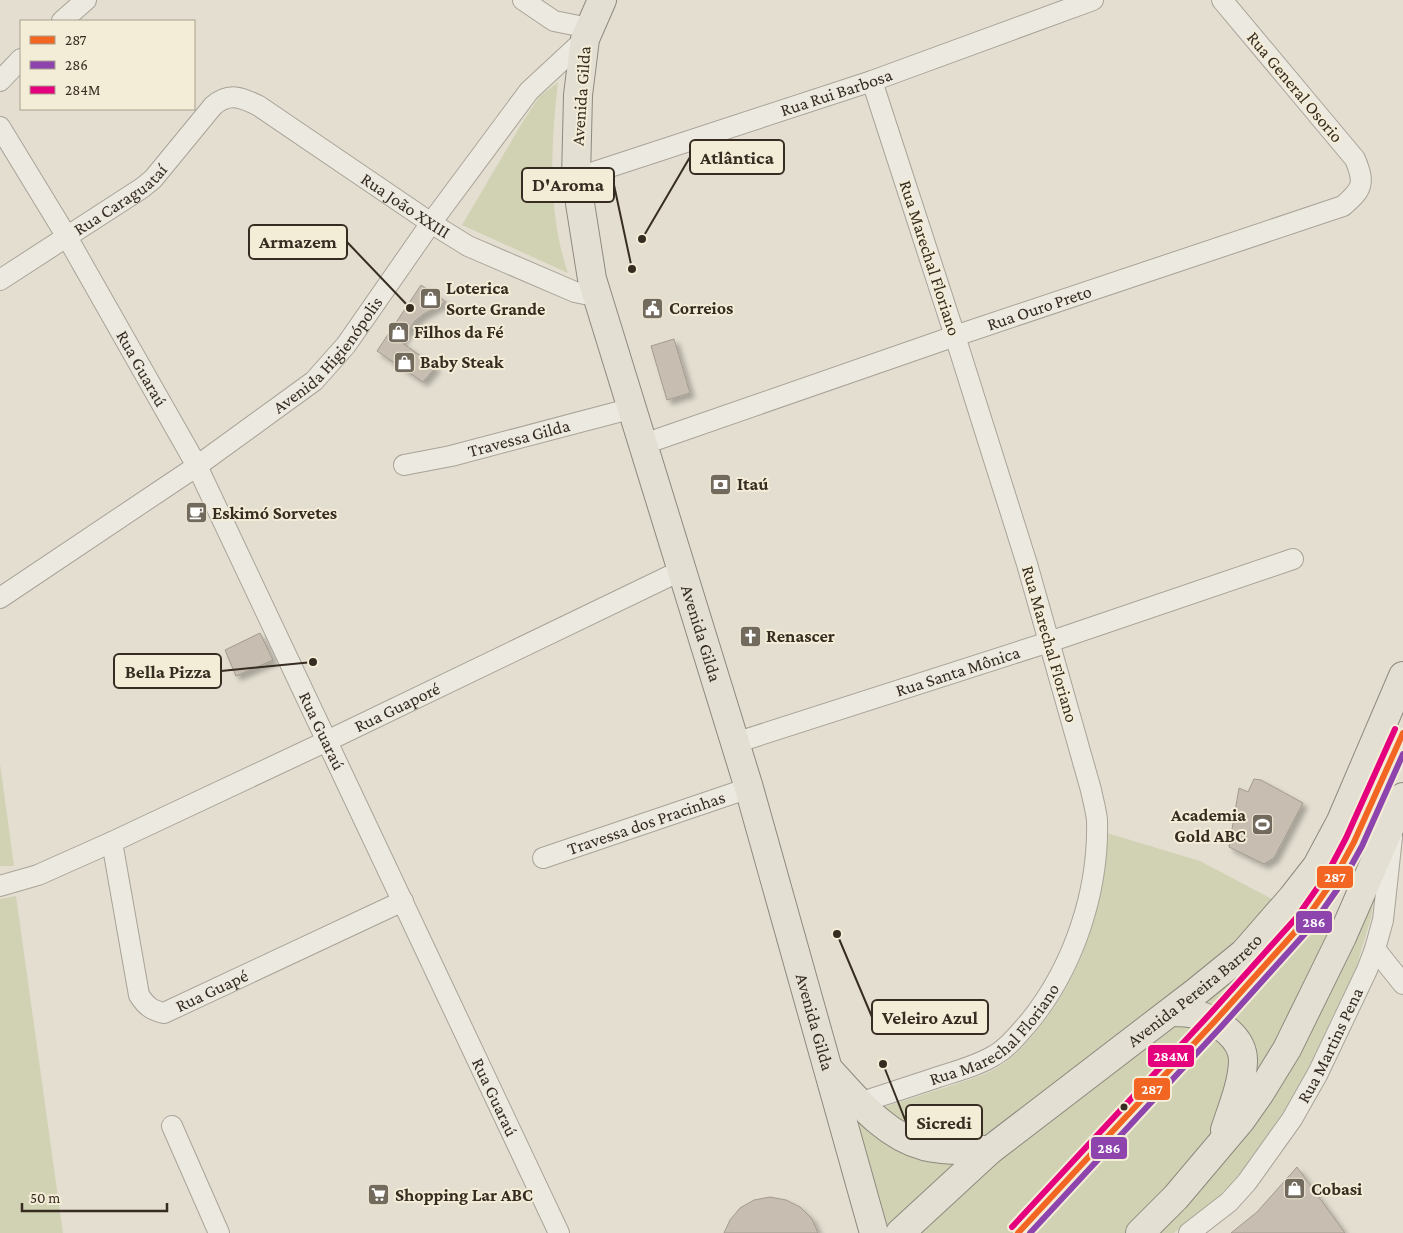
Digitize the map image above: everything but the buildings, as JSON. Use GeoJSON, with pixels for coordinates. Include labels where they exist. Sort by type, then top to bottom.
{"type":"FeatureCollection","features":[{"type":"Feature","properties":{"kind":"main road","name":"Avenida Higienópolis"},"geometry":{"type":"LineString","coordinates":[[587,33],[602,0]]}},
{"type":"Feature","properties":{"kind":"main road","name":"Avenida Gilda"},"geometry":{"type":"LineString","coordinates":[[587,33],[578,96],[576,178],[592,279],[749,788],[874,1233]]}},
{"type":"Feature","properties":{"kind":"main road","name":"Avenida Pereira Barreto"},"geometry":{"type":"LineString","coordinates":[[900,1233],[990,1150],[1171,1012],[1244,952],[1292,898],[1317,866],[1341,821],[1403,676]]}},
{"type":"Feature","properties":{"kind":"main road"},"geometry":{"type":"LineString","coordinates":[[1140,1233],[1176,1197],[1260,1092],[1294,1036],[1342,937],[1398,809]]}},
{"type":"Feature","properties":{"kind":"main road"},"geometry":{"type":"LineString","coordinates":[[1171,1012],[1196,1014],[1215,1021],[1227,1030],[1241,1048],[1243,1060],[1241,1076],[1221,1143]]}},
{"type":"Feature","properties":{"kind":"main road"},"geometry":{"type":"LineString","coordinates":[[826,1067],[881,1124],[901,1137],[922,1145],[948,1150],[990,1150]]}},
{"type":"Feature","properties":{"kind":"street"},"geometry":{"type":"LineString","coordinates":[[63,20],[86,0]]}},
{"type":"Feature","properties":{"kind":"street"},"geometry":{"type":"LineString","coordinates":[[523,0],[554,21],[587,33]]}},
{"type":"Feature","properties":{"kind":"street","name":"Rua Rui Barbosa"},"geometry":{"type":"LineString","coordinates":[[576,178],[872,81],[1093,0]]}},
{"type":"Feature","properties":{"kind":"street","name":"Rua General Osorio"},"geometry":{"type":"LineString","coordinates":[[1222,0],[1355,159],[1362,177]]}},
{"type":"Feature","properties":{"kind":"street","name":"Avenida Higienópolis"},"geometry":{"type":"LineString","coordinates":[[0,598],[198,466],[314,381],[346,345],[431,223],[529,91],[587,33]]}},
{"type":"Feature","properties":{"kind":"street"},"geometry":{"type":"LineString","coordinates":[[0,81],[20,60]]}},
{"type":"Feature","properties":{"kind":"street","name":"Rua Marechal Floriano"},"geometry":{"type":"LineString","coordinates":[[859,1103],[974,1066],[996,1055],[1014,1039],[1051,993],[1069,956],[1088,901],[1095,860],[1097,819],[1091,790],[1027,564],[956,336],[872,81]]}},
{"type":"Feature","properties":{"kind":"street","name":"Rua João XXIII"},"geometry":{"type":"LineString","coordinates":[[223,98],[241,98],[259,106],[468,246],[575,292],[599,297]]}},
{"type":"Feature","properties":{"kind":"street","name":"Rua Caraguataí"},"geometry":{"type":"LineString","coordinates":[[0,280],[142,188],[153,179],[206,112],[223,98]]}},
{"type":"Feature","properties":{"kind":"street","name":"Rua Guaraú"},"geometry":{"type":"LineString","coordinates":[[0,127],[67,237],[198,466],[559,1233]]}},
{"type":"Feature","properties":{"kind":"street","name":"Rua Ouro Preto"},"geometry":{"type":"LineString","coordinates":[[644,444],[956,336],[1335,209],[1343,206],[1357,194],[1362,177]]}},
{"type":"Feature","properties":{"kind":"street","name":"Travessa Gilda"},"geometry":{"type":"LineString","coordinates":[[404,465],[451,456],[633,408]]}},
{"type":"Feature","properties":{"kind":"street","name":"Rua Santa Mônica"},"geometry":{"type":"LineString","coordinates":[[735,744],[1049,642],[1293,559]]}},
{"type":"Feature","properties":{"kind":"street","name":"Rua Guaporé"},"geometry":{"type":"LineString","coordinates":[[0,886],[38,875],[112,842],[682,570]]}},
{"type":"Feature","properties":{"kind":"street","name":"Travessa dos Pracinhas"},"geometry":{"type":"LineString","coordinates":[[543,858],[749,788]]}},
{"type":"Feature","properties":{"kind":"street","name":"Rua Martins Pena"},"geometry":{"type":"LineString","coordinates":[[1189,1233],[1229,1202],[1247,1182],[1292,1118],[1318,1073],[1367,970],[1375,949],[1383,920],[1398,809]]}},
{"type":"Feature","properties":{"kind":"street","name":"Rua Guapé"},"geometry":{"type":"LineString","coordinates":[[112,842],[139,995],[144,1004],[153,1011],[164,1013],[403,901]]}},
{"type":"Feature","properties":{"kind":"street"},"geometry":{"type":"LineString","coordinates":[[1375,949],[1403,984]]}},
{"type":"Feature","properties":{"kind":"street"},"geometry":{"type":"LineString","coordinates":[[172,1126],[220,1233]]}},
{"type":"Feature","properties":{"kind":"green space"},"geometry":{"type":"Polygon","coordinates":[[[558,82],[553,154],[554,203],[561,250],[568,273],[462,225],[539,97],[558,82]]]}},
{"type":"Feature","properties":{"kind":"green space"},"geometry":{"type":"Polygon","coordinates":[[[0,764],[14,866],[0,866],[0,764]]]}},
{"type":"Feature","properties":{"kind":"green space"},"geometry":{"type":"Polygon","coordinates":[[[1107,833],[1200,861],[1327,928],[1375,881],[1371,918],[1356,968],[1308,1068],[1284,1111],[1236,1179],[1212,1203],[1174,1233],[885,1233],[847,1104],[857,1116],[982,1075],[1008,1060],[1022,1048],[1054,1008],[1079,961],[1089,937],[1102,885],[1107,833]]]}},
{"type":"Feature","properties":{"kind":"green space"},"geometry":{"type":"Polygon","coordinates":[[[16,896],[63,1233],[0,1233],[0,899],[16,896]]]}},
{"type":"Feature","properties":{"kind":"transit line","name":"284M"},"geometry":{"type":"LineString","coordinates":[[1012,1227],[1209,1015],[1297,917],[1327,874],[1346,838],[1395,729]]}},
{"type":"Feature","properties":{"kind":"transit line","name":"287"},"geometry":{"type":"LineString","coordinates":[[1018,1233],[1215,1021],[1304,922],[1334,879],[1354,842],[1403,733]]}},
{"type":"Feature","properties":{"kind":"transit line","name":"286"},"geometry":{"type":"LineString","coordinates":[[1030,1233],[1311,927],[1341,884],[1362,846],[1403,754]]}},
{"type":"Feature","properties":{"kind":"place","name":"Atlântica"},"geometry":{"type":"Point","coordinates":[642,239]}},
{"type":"Feature","properties":{"kind":"place","name":"D'Aroma"},"geometry":{"type":"Point","coordinates":[632,269]}},
{"type":"Feature","properties":{"kind":"place","name":"Loterica Sorte Grande"},"geometry":{"type":"Point","coordinates":[430,298]}},
{"type":"Feature","properties":{"kind":"place","name":"Armazem"},"geometry":{"type":"Point","coordinates":[410,308]}},
{"type":"Feature","properties":{"kind":"place","name":"Correios"},"geometry":{"type":"Point","coordinates":[653,308]}},
{"type":"Feature","properties":{"kind":"place","name":"Filhos da Fé"},"geometry":{"type":"Point","coordinates":[398,332]}},
{"type":"Feature","properties":{"kind":"place","name":"Baby Steak"},"geometry":{"type":"Point","coordinates":[404,362]}},
{"type":"Feature","properties":{"kind":"place","name":"Itaú"},"geometry":{"type":"Point","coordinates":[721,484]}},
{"type":"Feature","properties":{"kind":"place","name":"Eskimó Sorvetes"},"geometry":{"type":"Point","coordinates":[196,513]}},
{"type":"Feature","properties":{"kind":"place","name":"Renascer"},"geometry":{"type":"Point","coordinates":[750,636]}},
{"type":"Feature","properties":{"kind":"place","name":"Bella Pizza"},"geometry":{"type":"Point","coordinates":[313,662]}},
{"type":"Feature","properties":{"kind":"place","name":"Academia Gold ABC"},"geometry":{"type":"Point","coordinates":[1262,825]}},
{"type":"Feature","properties":{"kind":"place","name":"Veleiro Azul"},"geometry":{"type":"Point","coordinates":[837,934]}},
{"type":"Feature","properties":{"kind":"place","name":"Sicredi"},"geometry":{"type":"Point","coordinates":[883,1064]}},
{"type":"Feature","properties":{"kind":"place","name":"Cobasi"},"geometry":{"type":"Point","coordinates":[1295,1189]}},
{"type":"Feature","properties":{"kind":"place","name":"Shopping Lar ABC"},"geometry":{"type":"Point","coordinates":[379,1195]}}]}
